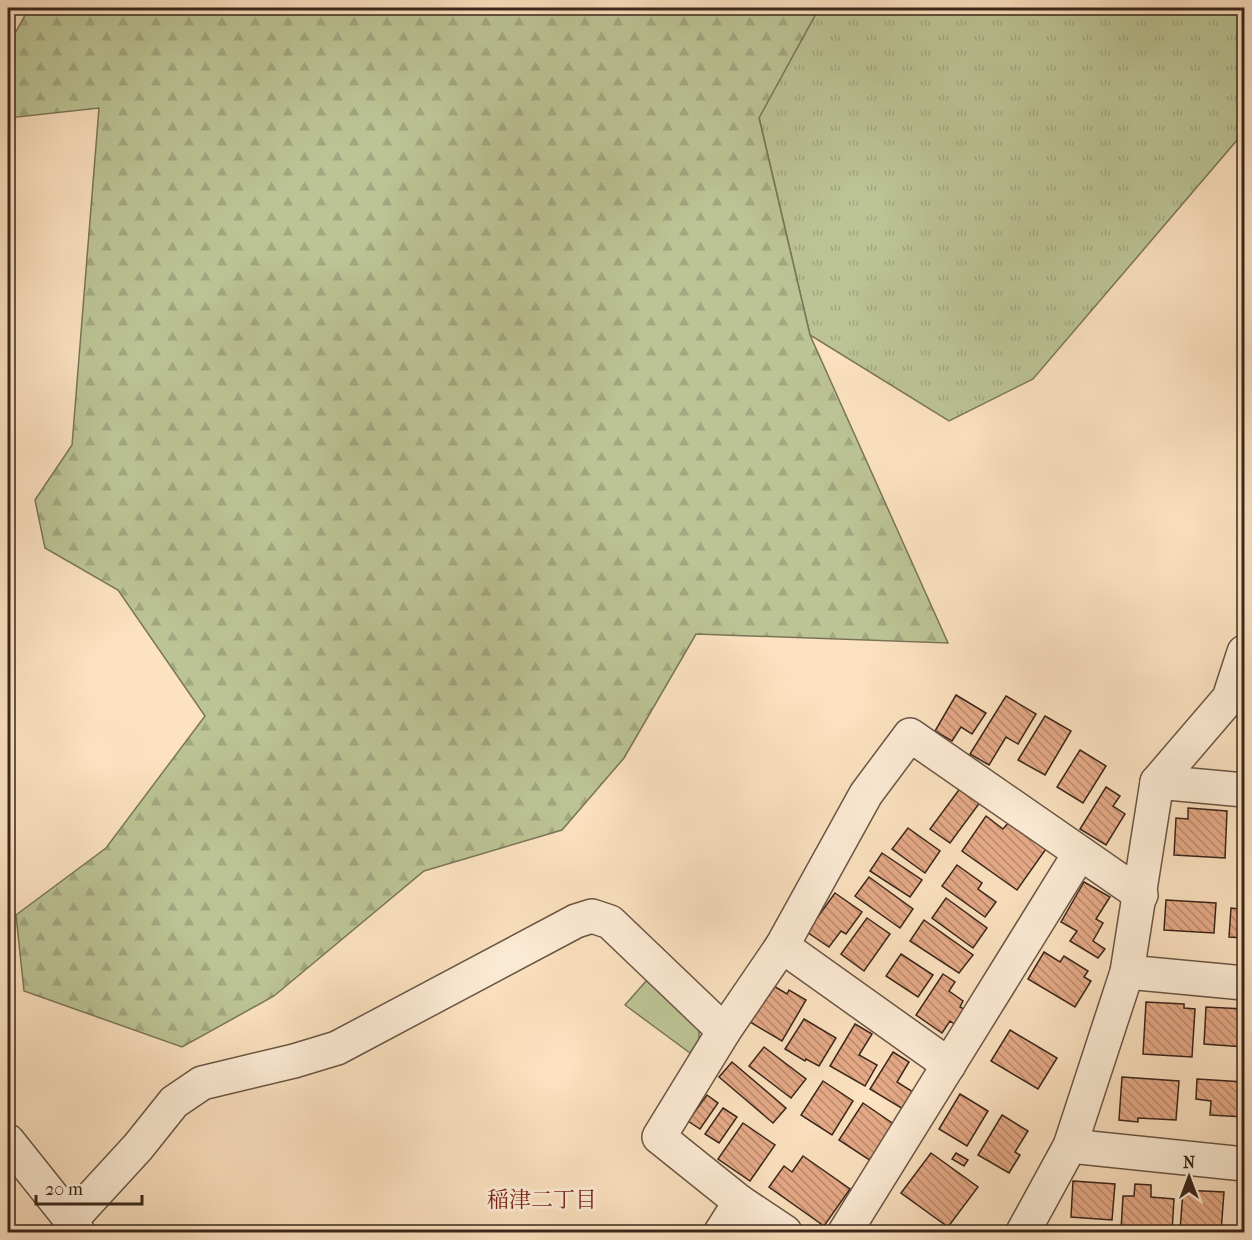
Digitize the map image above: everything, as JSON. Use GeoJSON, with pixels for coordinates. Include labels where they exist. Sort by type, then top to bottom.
{"type":"FeatureCollection","features":[{"type":"Feature","properties":{"kind":"street"},"geometry":{"type":"LineString","coordinates":[[1023,1233],[1070,1146],[1127,972],[1157,782],[1229,699],[1245,652]]}},
{"type":"Feature","properties":{"kind":"street"},"geometry":{"type":"LineString","coordinates":[[785,1233],[740,1202],[659,1137],[724,1031],[782,946],[866,794],[910,735],[1140,894]]}},
{"type":"Feature","properties":{"kind":"street"},"geometry":{"type":"LineString","coordinates":[[1157,782],[1245,790]]}},
{"type":"Feature","properties":{"kind":"street"},"geometry":{"type":"LineString","coordinates":[[845,1233],[1080,853]]}},
{"type":"Feature","properties":{"kind":"street"},"geometry":{"type":"LineString","coordinates":[[8,1141],[75,1226],[174,1102],[202,1083],[337,1048],[576,921],[592,916],[610,922],[724,1031]]}},
{"type":"Feature","properties":{"kind":"street"},"geometry":{"type":"LineString","coordinates":[[782,946],[949,1065]]}},
{"type":"Feature","properties":{"kind":"street"},"geometry":{"type":"LineString","coordinates":[[1127,972],[1245,983]]}},
{"type":"Feature","properties":{"kind":"street"},"geometry":{"type":"LineString","coordinates":[[1070,1146],[1245,1164]]}},
{"type":"Feature","properties":{"kind":"street"},"geometry":{"type":"LineString","coordinates":[[721,1233],[740,1202]]}},
{"type":"Feature","properties":{"kind":"green space"},"geometry":{"type":"Polygon","coordinates":[[[29,8],[819,8],[759,118],[810,335],[948,643],[696,634],[624,758],[562,830],[424,871],[274,996],[182,1047],[24,991],[16,915],[106,848],[205,716],[118,590],[45,548],[35,500],[72,445],[99,108],[8,118],[8,46],[29,8]]]}},
{"type":"Feature","properties":{"kind":"green space"},"geometry":{"type":"Polygon","coordinates":[[[819,8],[1244,8],[1244,142],[1238,139],[1033,379],[949,421],[810,335],[759,117],[819,8]]]}},
{"type":"Feature","properties":{"kind":"green space"},"geometry":{"type":"Polygon","coordinates":[[[647,980],[699,1024],[699,1040],[690,1053],[625,1005],[647,980]]]}},
{"type":"Feature","properties":{"kind":"building"},"geometry":{"type":"Polygon","coordinates":[[[956,695],[986,713],[972,734],[961,727],[952,741],[935,731],[956,695]]]}},
{"type":"Feature","properties":{"kind":"building"},"geometry":{"type":"Polygon","coordinates":[[[1006,696],[1036,714],[1018,744],[1006,737],[989,765],[970,754],[1006,696]]]}},
{"type":"Feature","properties":{"kind":"building"},"geometry":{"type":"Polygon","coordinates":[[[1045,716],[1071,731],[1045,775],[1018,760],[1045,716]]]}},
{"type":"Feature","properties":{"kind":"building"},"geometry":{"type":"Polygon","coordinates":[[[1080,750],[1106,766],[1083,803],[1057,787],[1080,750]]]}},
{"type":"Feature","properties":{"kind":"building"},"geometry":{"type":"Polygon","coordinates":[[[961,787],[981,801],[950,843],[930,829],[961,787]]]}},
{"type":"Feature","properties":{"kind":"building"},"geometry":{"type":"Polygon","coordinates":[[[1106,787],[1120,796],[1113,806],[1125,814],[1106,845],[1080,829],[1106,787]]]}},
{"type":"Feature","properties":{"kind":"building"},"geometry":{"type":"Polygon","coordinates":[[[1188,808],[1227,811],[1225,858],[1174,855],[1176,818],[1188,819],[1188,808]]]}},
{"type":"Feature","properties":{"kind":"building"},"geometry":{"type":"Polygon","coordinates":[[[986,816],[1003,829],[1009,822],[1046,849],[1017,890],[962,851],[986,816]]]}},
{"type":"Feature","properties":{"kind":"building"},"geometry":{"type":"Polygon","coordinates":[[[908,828],[940,851],[925,873],[892,849],[908,828]]]}},
{"type":"Feature","properties":{"kind":"building"},"geometry":{"type":"Polygon","coordinates":[[[882,853],[922,880],[910,897],[870,871],[882,853]]]}},
{"type":"Feature","properties":{"kind":"building"},"geometry":{"type":"Polygon","coordinates":[[[957,865],[982,883],[978,889],[996,902],[985,917],[942,886],[957,865]]]}},
{"type":"Feature","properties":{"kind":"building"},"geometry":{"type":"Polygon","coordinates":[[[869,877],[913,909],[900,928],[855,896],[869,877]]]}},
{"type":"Feature","properties":{"kind":"building"},"geometry":{"type":"Polygon","coordinates":[[[1084,882],[1110,897],[1096,919],[1103,923],[1093,941],[1105,949],[1098,958],[1070,941],[1077,931],[1061,922],[1084,882]]]}},
{"type":"Feature","properties":{"kind":"building"},"geometry":{"type":"Polygon","coordinates":[[[1241,891],[1244,891],[1244,938],[1229,937],[1231,908],[1240,909],[1241,891]]]}},
{"type":"Feature","properties":{"kind":"building"},"geometry":{"type":"Polygon","coordinates":[[[835,893],[862,912],[846,934],[841,931],[829,947],[807,932],[835,893]]]}},
{"type":"Feature","properties":{"kind":"building"},"geometry":{"type":"Polygon","coordinates":[[[946,898],[987,928],[973,948],[932,918],[946,898]]]}},
{"type":"Feature","properties":{"kind":"building"},"geometry":{"type":"Polygon","coordinates":[[[1166,900],[1216,903],[1214,933],[1164,930],[1166,900]]]}},
{"type":"Feature","properties":{"kind":"building"},"geometry":{"type":"Polygon","coordinates":[[[867,918],[890,934],[864,971],[841,954],[867,918]]]}},
{"type":"Feature","properties":{"kind":"building"},"geometry":{"type":"Polygon","coordinates":[[[924,920],[973,955],[959,973],[910,941],[924,920]]]}},
{"type":"Feature","properties":{"kind":"building"},"geometry":{"type":"Polygon","coordinates":[[[1044,952],[1060,962],[1064,956],[1088,971],[1084,977],[1091,981],[1075,1007],[1028,979],[1044,952]]]}},
{"type":"Feature","properties":{"kind":"building"},"geometry":{"type":"Polygon","coordinates":[[[901,954],[933,975],[918,997],[886,976],[901,954]]]}},
{"type":"Feature","properties":{"kind":"building"},"geometry":{"type":"Polygon","coordinates":[[[943,974],[955,982],[949,991],[963,1001],[960,1007],[967,1011],[957,1026],[950,1021],[942,1033],[916,1015],[943,974]]]}},
{"type":"Feature","properties":{"kind":"building"},"geometry":{"type":"Polygon","coordinates":[[[772,985],[787,994],[789,990],[806,1000],[782,1041],[750,1022],[772,985]]]}},
{"type":"Feature","properties":{"kind":"building"},"geometry":{"type":"Polygon","coordinates":[[[1146,1002],[1184,1004],[1184,1008],[1195,1009],[1192,1057],[1143,1054],[1146,1002]]]}},
{"type":"Feature","properties":{"kind":"building"},"geometry":{"type":"Polygon","coordinates":[[[1206,1007],[1244,1009],[1244,1047],[1204,1044],[1206,1007]]]}},
{"type":"Feature","properties":{"kind":"building"},"geometry":{"type":"Polygon","coordinates":[[[804,1019],[836,1038],[819,1066],[785,1049],[804,1019]]]}},
{"type":"Feature","properties":{"kind":"building"},"geometry":{"type":"Polygon","coordinates":[[[855,1024],[872,1034],[859,1055],[877,1065],[865,1086],[830,1066],[855,1024]]]}},
{"type":"Feature","properties":{"kind":"building"},"geometry":{"type":"Polygon","coordinates":[[[1010,1030],[1057,1058],[1038,1089],[991,1061],[1010,1030]]]}},
{"type":"Feature","properties":{"kind":"building"},"geometry":{"type":"Polygon","coordinates":[[[764,1047],[806,1079],[791,1098],[749,1066],[764,1047]]]}},
{"type":"Feature","properties":{"kind":"building"},"geometry":{"type":"Polygon","coordinates":[[[893,1052],[909,1062],[897,1082],[913,1092],[903,1109],[870,1089],[893,1052]]]}},
{"type":"Feature","properties":{"kind":"building"},"geometry":{"type":"Polygon","coordinates":[[[732,1062],[786,1108],[773,1123],[719,1077],[732,1062]]]}},
{"type":"Feature","properties":{"kind":"building"},"geometry":{"type":"Polygon","coordinates":[[[1122,1077],[1179,1081],[1176,1120],[1138,1118],[1138,1122],[1119,1120],[1122,1077]]]}},
{"type":"Feature","properties":{"kind":"building"},"geometry":{"type":"Polygon","coordinates":[[[1197,1079],[1244,1082],[1244,1117],[1210,1115],[1211,1101],[1196,1099],[1197,1079]]]}},
{"type":"Feature","properties":{"kind":"building"},"geometry":{"type":"Polygon","coordinates":[[[823,1081],[853,1101],[832,1135],[801,1115],[823,1081]]]}},
{"type":"Feature","properties":{"kind":"building"},"geometry":{"type":"Polygon","coordinates":[[[960,1094],[988,1111],[967,1146],[939,1129],[960,1094]]]}},
{"type":"Feature","properties":{"kind":"building"},"geometry":{"type":"Polygon","coordinates":[[[707,1095],[718,1103],[700,1129],[688,1121],[707,1095]]]}},
{"type":"Feature","properties":{"kind":"building"},"geometry":{"type":"Polygon","coordinates":[[[863,1103],[895,1125],[871,1161],[839,1140],[863,1103]]]}},
{"type":"Feature","properties":{"kind":"building"},"geometry":{"type":"Polygon","coordinates":[[[723,1108],[737,1117],[719,1143],[705,1134],[723,1108]]]}},
{"type":"Feature","properties":{"kind":"building"},"geometry":{"type":"Polygon","coordinates":[[[1002,1115],[1028,1131],[1015,1152],[1020,1155],[1009,1173],[978,1155],[1002,1115]]]}},
{"type":"Feature","properties":{"kind":"building"},"geometry":{"type":"Polygon","coordinates":[[[743,1123],[775,1145],[750,1181],[718,1159],[743,1123]]]}},
{"type":"Feature","properties":{"kind":"building"},"geometry":{"type":"Polygon","coordinates":[[[931,1153],[978,1187],[948,1227],[901,1193],[931,1153]]]}},
{"type":"Feature","properties":{"kind":"building"},"geometry":{"type":"Polygon","coordinates":[[[956,1153],[968,1160],[964,1166],[952,1159],[956,1153]]]}},
{"type":"Feature","properties":{"kind":"building"},"geometry":{"type":"Polygon","coordinates":[[[803,1156],[850,1189],[824,1226],[769,1187],[784,1166],[792,1172],[803,1156]]]}},
{"type":"Feature","properties":{"kind":"building"},"geometry":{"type":"Polygon","coordinates":[[[1073,1181],[1115,1184],[1112,1220],[1071,1217],[1073,1181]]]}},
{"type":"Feature","properties":{"kind":"building"},"geometry":{"type":"Polygon","coordinates":[[[1135,1184],[1151,1185],[1151,1197],[1174,1199],[1172,1232],[1121,1230],[1123,1196],[1134,1196],[1135,1184]]]}},
{"type":"Feature","properties":{"kind":"building"},"geometry":{"type":"Polygon","coordinates":[[[1183,1190],[1224,1192],[1221,1232],[1180,1231],[1183,1190]]]}},
{"type":"Feature","properties":{"kind":"district","name":"稲津二丁目"},"geometry":{"type":"Point","coordinates":[542,1200]}}]}
